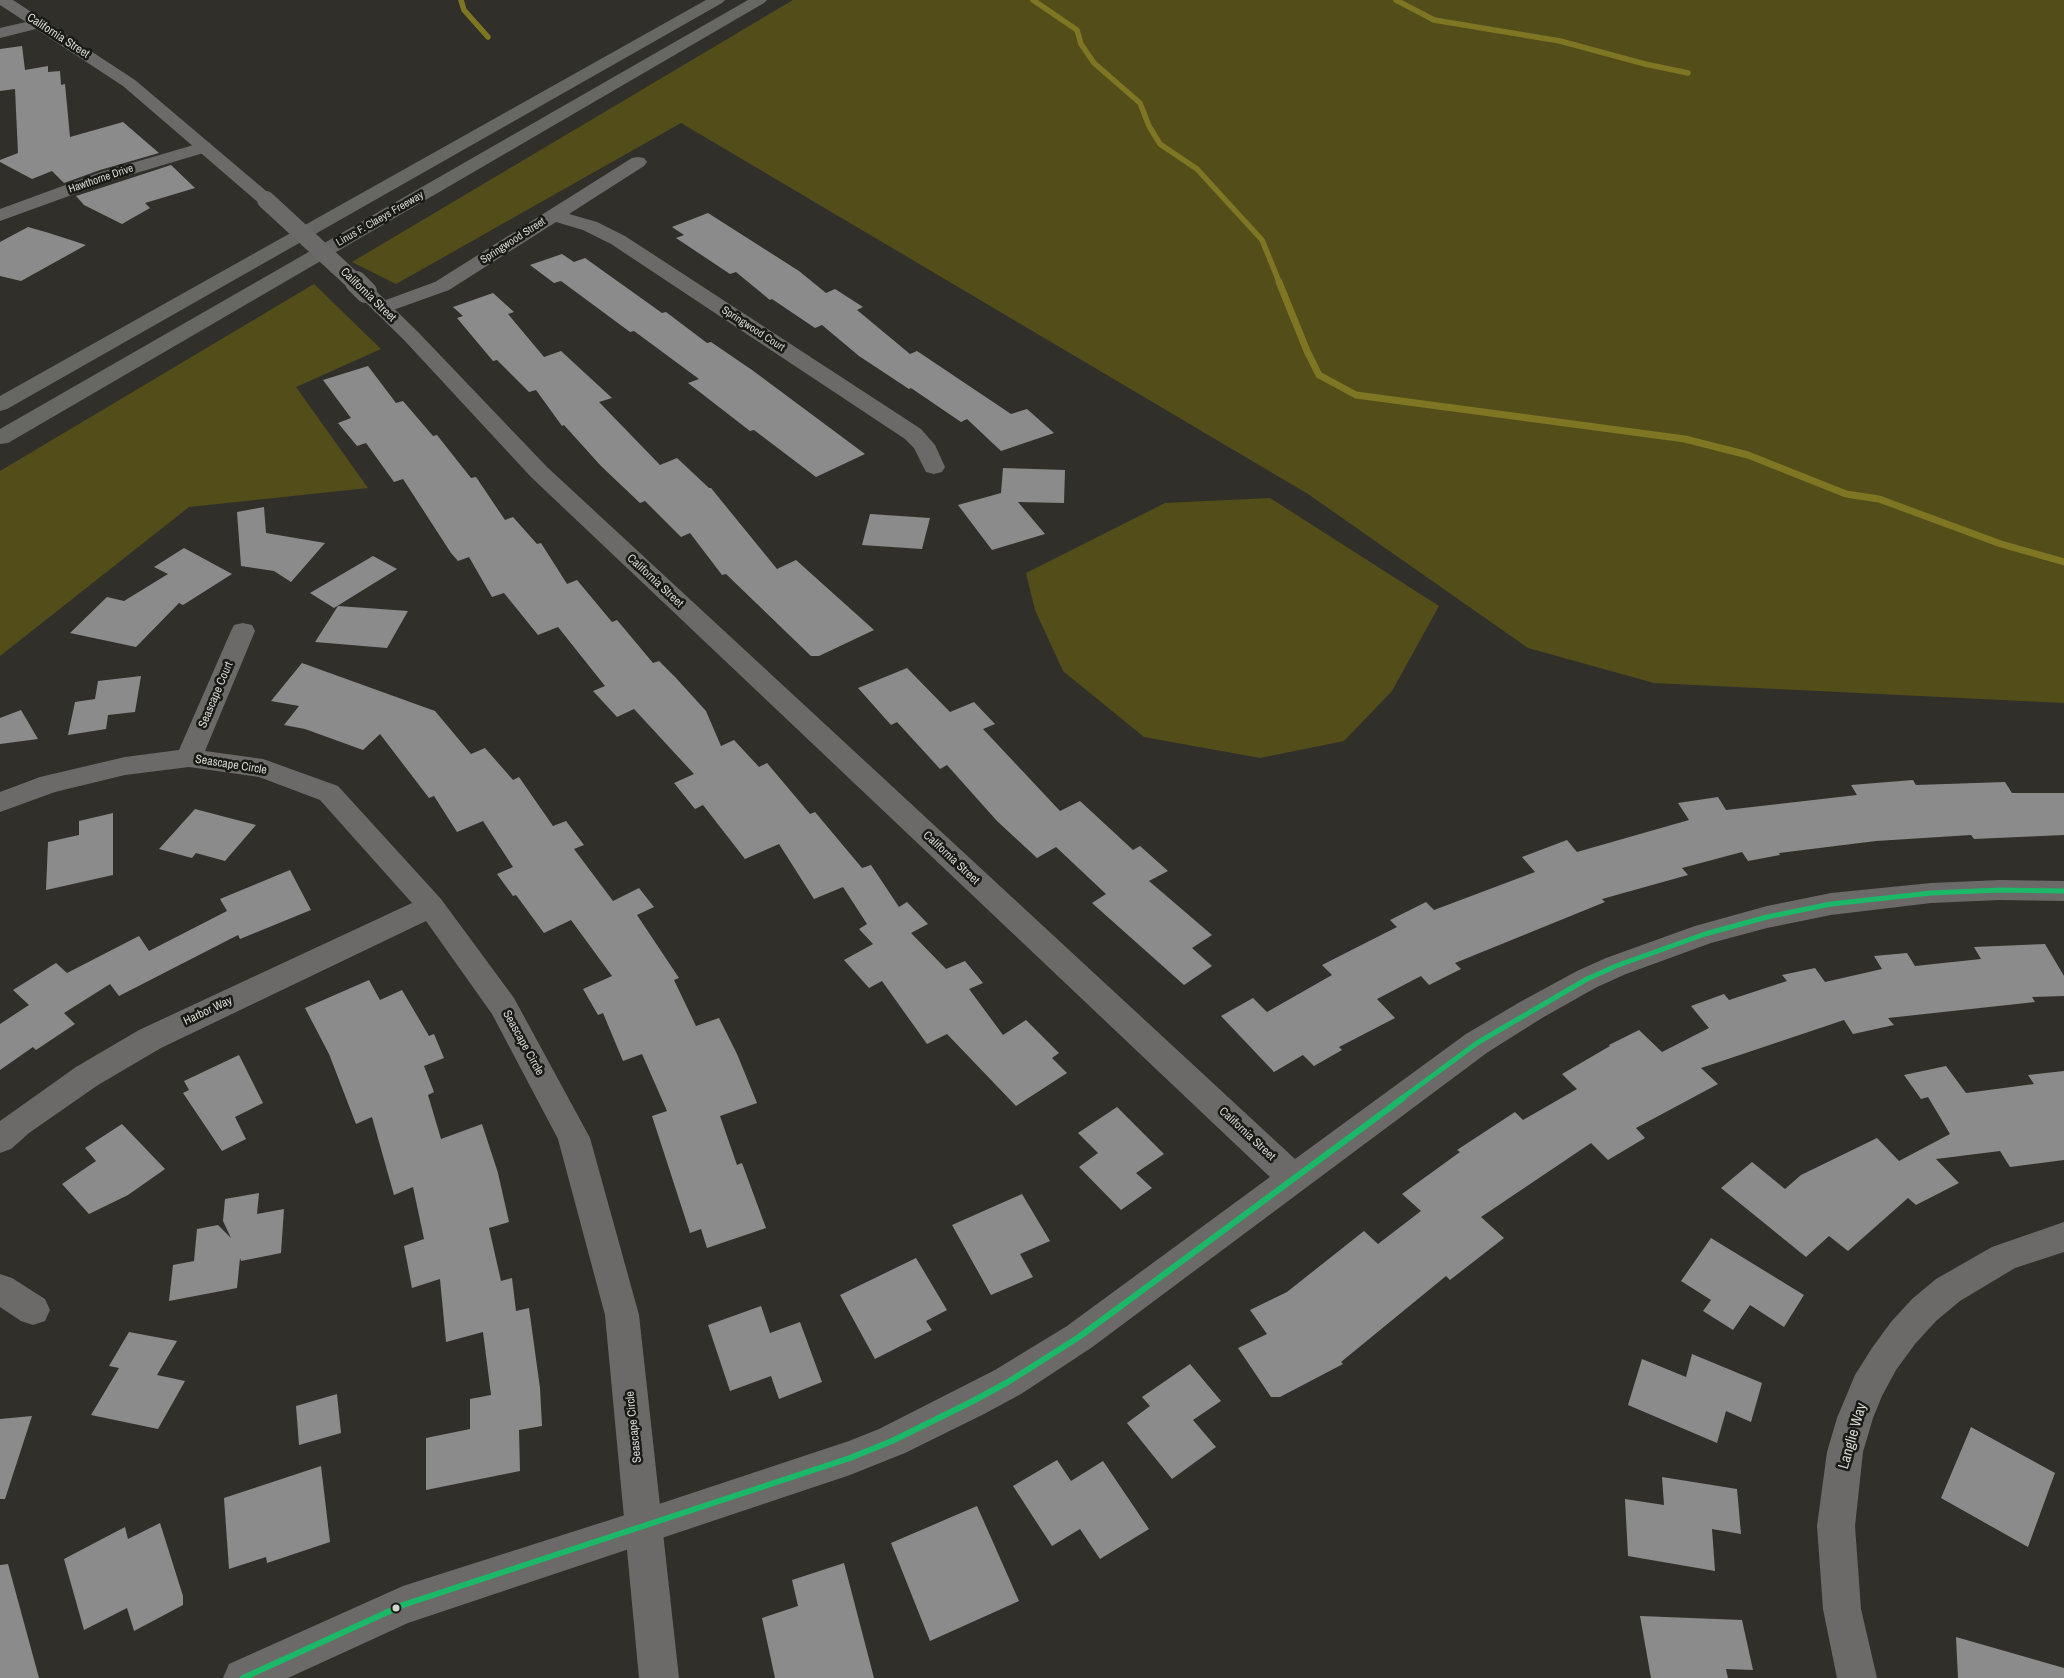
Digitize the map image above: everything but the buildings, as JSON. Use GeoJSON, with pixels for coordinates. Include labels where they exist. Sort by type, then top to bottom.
{"type":"FeatureCollection","features":[{"type":"Feature","properties":{"kind":"highway","name":"Linus F. Claeys Freeway"},"geometry":{"type":"LineString","coordinates":[[0,405],[717,0]]}},
{"type":"Feature","properties":{"kind":"highway","name":"Linus F. Claeys Freeway"},"geometry":{"type":"LineString","coordinates":[[0,438],[759,0]]}},
{"type":"Feature","properties":{"kind":"street","name":"California Street"},"geometry":{"type":"LineString","coordinates":[[3,0],[129,83],[266,200],[411,336],[539,472],[1294,1179]]}},
{"type":"Feature","properties":{"kind":"street"},"geometry":{"type":"LineString","coordinates":[[0,33],[40,23]]}},
{"type":"Feature","properties":{"kind":"street","name":"Hawthorne Drive"},"geometry":{"type":"LineString","coordinates":[[0,215],[107,176],[204,147]]}},
{"type":"Feature","properties":{"kind":"street","name":"Springwood Street"},"geometry":{"type":"LineString","coordinates":[[374,300],[442,286],[638,162]]}},
{"type":"Feature","properties":{"kind":"street","name":"Springwood Court"},"geometry":{"type":"LineString","coordinates":[[554,214],[590,226],[618,240],[913,434],[924,445],[934,467]]}},
{"type":"Feature","properties":{"kind":"street","name":"Seascape Court"},"geometry":{"type":"LineString","coordinates":[[189,758],[243,631]]}},
{"type":"Feature","properties":{"kind":"street","name":"Seascape Circle"},"geometry":{"type":"LineString","coordinates":[[0,802],[49,784],[125,766],[189,758],[262,768],[329,793],[431,906],[503,1006],[574,1138],[622,1315],[659,1678]]}},
{"type":"Feature","properties":{"kind":"street"},"geometry":{"type":"LineString","coordinates":[[243,1678],[402,1605],[850,1458],[892,1441],[971,1402],[1045,1360],[1079,1337],[1451,1062],[1503,1026],[1587,979],[1675,943],[1767,917],[1864,900],[1965,891],[2064,891]]}},
{"type":"Feature","properties":{"kind":"street","name":"Harbor Way"},"geometry":{"type":"LineString","coordinates":[[0,1140],[18,1124],[87,1076],[150,1039],[431,906]]}},
{"type":"Feature","properties":{"kind":"street","name":"Langlie Way"},"geometry":{"type":"LineString","coordinates":[[1857,1678],[1842,1609],[1836,1526],[1839,1490],[1846,1452],[1855,1418],[1868,1387],[1884,1359],[1903,1333],[1924,1310],[1948,1290],[2004,1257],[2064,1237]]}},
{"type":"Feature","properties":{"kind":"street"},"geometry":{"type":"LineString","coordinates":[[0,1290],[33,1310]]}},
{"type":"Feature","properties":{"kind":"shaded area"},"geometry":{"type":"Polygon","coordinates":[[[793,0],[2064,0],[2064,703],[1654,683],[1528,648],[1308,494],[681,123],[396,284],[352,262],[793,0]]]}},
{"type":"Feature","properties":{"kind":"shaded area"},"geometry":{"type":"Polygon","coordinates":[[[314,284],[381,349],[296,387],[368,488],[189,507],[0,656],[0,471],[314,284]]]}},
{"type":"Feature","properties":{"kind":"shaded area"},"geometry":{"type":"Polygon","coordinates":[[[1270,498],[1439,606],[1392,691],[1344,741],[1260,758],[1144,737],[1063,671],[1035,610],[1026,573],[1165,503],[1270,498]]]}},
{"type":"Feature","properties":{"kind":"waterway"},"geometry":{"type":"LineString","coordinates":[[461,0],[464,10],[488,37]]}},
{"type":"Feature","properties":{"kind":"waterway"},"geometry":{"type":"LineString","coordinates":[[1033,0],[1077,30],[1081,44],[1094,63],[1140,103],[1149,126],[1160,144],[1197,169],[1262,240],[1280,284]]}},
{"type":"Feature","properties":{"kind":"waterway"},"geometry":{"type":"LineString","coordinates":[[1396,0],[1434,20],[1560,41],[1645,64],[1688,73]]}},
{"type":"Feature","properties":{"kind":"waterway"},"geometry":{"type":"LineString","coordinates":[[1279,282],[1307,351],[1319,375],[1356,395],[1685,439],[1748,455],[1846,494],[1879,499],[2001,544],[2064,562]]}},
{"type":"Feature","properties":{"kind":"transit line"},"geometry":{"type":"LineString","coordinates":[[243,1678],[403,1605],[850,1458],[892,1441],[971,1402],[1008,1382],[1079,1337],[1477,1043],[1531,1010],[1587,979],[1616,966],[1705,934],[1767,917],[1831,904],[1931,893],[2000,890],[2064,891]]}}]}
